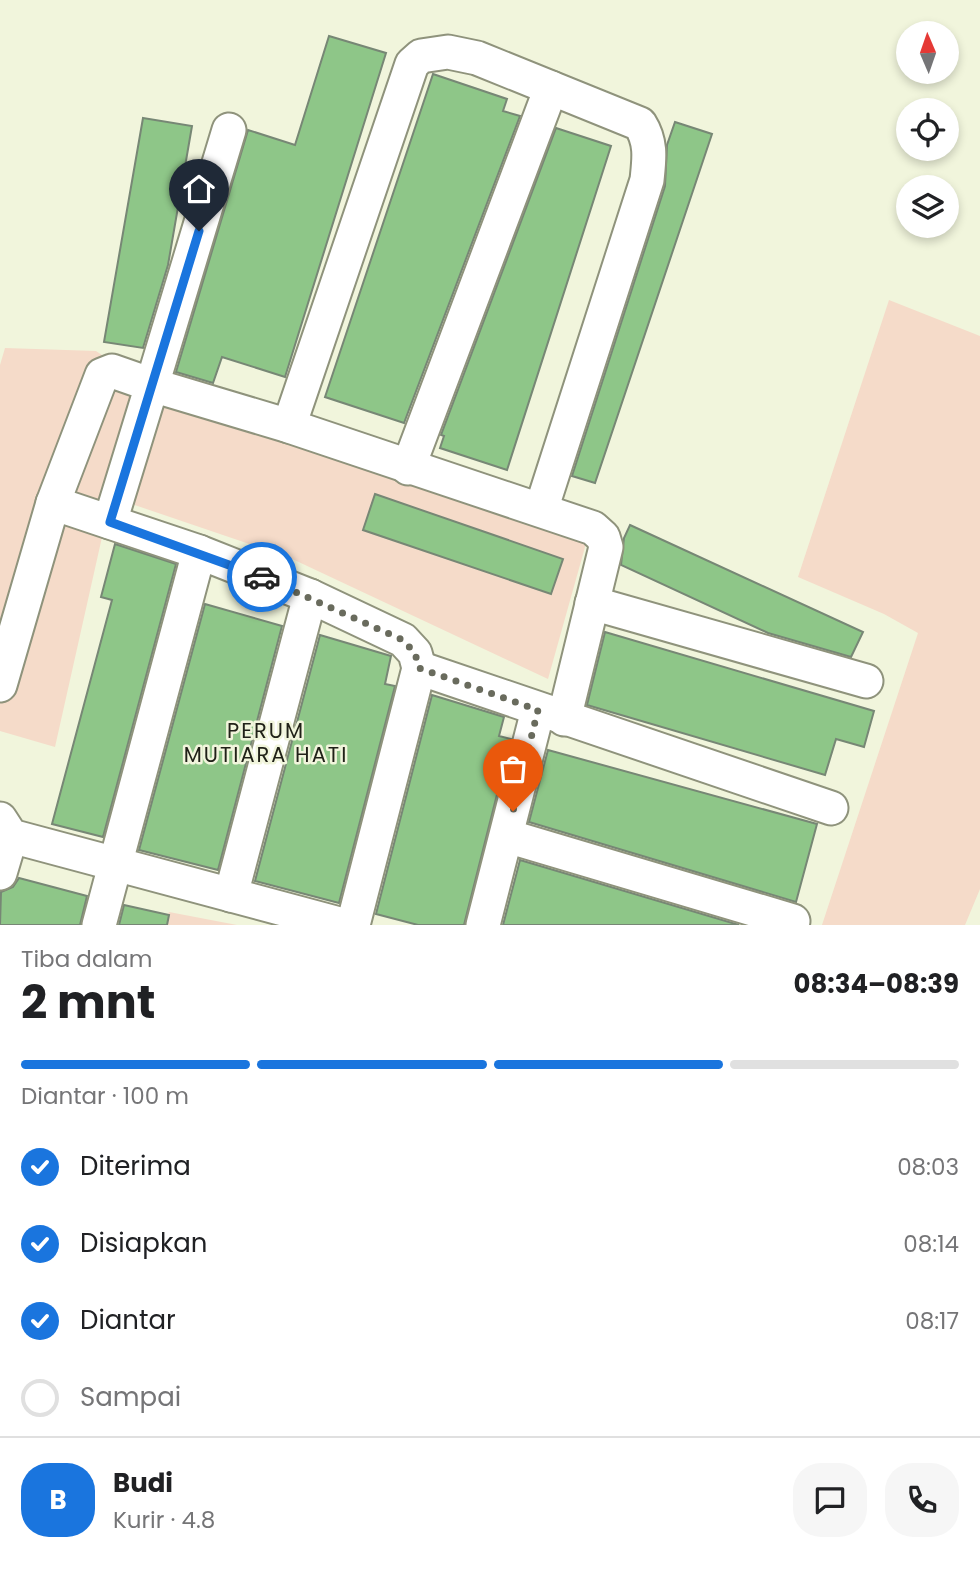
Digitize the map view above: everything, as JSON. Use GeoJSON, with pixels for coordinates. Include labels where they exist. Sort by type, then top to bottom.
{"type":"FeatureCollection","features":[{"type":"Feature","properties":{"kind":"street"},"geometry":{"type":"LineString","coordinates":[[289,426],[412,64],[421,56],[447,52],[477,58],[640,124],[646,134],[650,152],[647,180],[541,510]]}},
{"type":"Feature","properties":{"kind":"street"},"geometry":{"type":"LineString","coordinates":[[408,468],[551,88]]}},
{"type":"Feature","properties":{"kind":"street"},"geometry":{"type":"LineString","coordinates":[[110,522],[229,130]]}},
{"type":"Feature","properties":{"kind":"street"},"geometry":{"type":"LineString","coordinates":[[0,685],[53,503],[102,376],[112,371],[289,426],[593,528],[603,537],[606,547],[592,603],[507,836],[483,925]]}},
{"type":"Feature","properties":{"kind":"street"},"geometry":{"type":"LineString","coordinates":[[53,503],[199,552],[310,596],[410,644],[419,668],[353,925]]}},
{"type":"Feature","properties":{"kind":"street"},"geometry":{"type":"LineString","coordinates":[[99,925],[199,552]]}},
{"type":"Feature","properties":{"kind":"street"},"geometry":{"type":"LineString","coordinates":[[231,895],[310,596]]}},
{"type":"Feature","properties":{"kind":"street"},"geometry":{"type":"LineString","coordinates":[[592,603],[866,681]]}},
{"type":"Feature","properties":{"kind":"street"},"geometry":{"type":"LineString","coordinates":[[419,668],[831,808]]}},
{"type":"Feature","properties":{"kind":"street"},"geometry":{"type":"LineString","coordinates":[[0,873],[5,828],[115,863],[343,925]]}},
{"type":"Feature","properties":{"kind":"street"},"geometry":{"type":"LineString","coordinates":[[507,836],[793,921]]}},
{"type":"Feature","properties":{"kind":"shaded area"},"geometry":{"type":"Polygon","coordinates":[[[889,300],[980,336],[980,889],[965,925],[822,925],[918,633],[884,614],[798,577],[889,300]]]}},
{"type":"Feature","properties":{"kind":"shaded area"},"geometry":{"type":"Polygon","coordinates":[[[5,348],[96,351],[151,388],[587,540],[548,679],[288,557],[111,497],[55,747],[0,731],[0,365],[5,348]]]}},
{"type":"Feature","properties":{"kind":"shaded area"},"geometry":{"type":"Polygon","coordinates":[[[169,912],[237,925],[164,925],[169,912]]]}},
{"type":"Feature","properties":{"kind":"building"},"geometry":{"type":"Polygon","coordinates":[[[329,36],[386,53],[285,377],[222,357],[213,383],[176,372],[248,130],[295,145],[329,36]]]}},
{"type":"Feature","properties":{"kind":"building"},"geometry":{"type":"Polygon","coordinates":[[[433,74],[507,99],[503,111],[520,116],[404,423],[325,397],[433,74]]]}},
{"type":"Feature","properties":{"kind":"building"},"geometry":{"type":"Polygon","coordinates":[[[143,118],[192,126],[168,265],[143,348],[104,342],[143,118]]]}},
{"type":"Feature","properties":{"kind":"building"},"geometry":{"type":"Polygon","coordinates":[[[675,122],[712,134],[595,483],[572,476],[665,186],[667,145],[675,122]]]}},
{"type":"Feature","properties":{"kind":"building"},"geometry":{"type":"Polygon","coordinates":[[[556,128],[611,146],[507,470],[440,448],[444,436],[441,435],[556,128]]]}},
{"type":"Feature","properties":{"kind":"building"},"geometry":{"type":"Polygon","coordinates":[[[375,494],[563,559],[551,594],[363,530],[375,494]]]}},
{"type":"Feature","properties":{"kind":"building"},"geometry":{"type":"Polygon","coordinates":[[[630,525],[863,632],[851,657],[768,633],[621,565],[624,538],[630,525]]]}},
{"type":"Feature","properties":{"kind":"building"},"geometry":{"type":"Polygon","coordinates":[[[115,544],[176,564],[103,837],[52,824],[112,600],[101,597],[115,544]]]}},
{"type":"Feature","properties":{"kind":"building"},"geometry":{"type":"Polygon","coordinates":[[[205,604],[282,626],[218,870],[139,850],[205,604]]]}},
{"type":"Feature","properties":{"kind":"building"},"geometry":{"type":"Polygon","coordinates":[[[605,632],[874,711],[864,747],[836,739],[825,775],[587,705],[605,632]]]}},
{"type":"Feature","properties":{"kind":"building"},"geometry":{"type":"Polygon","coordinates":[[[320,635],[391,656],[385,684],[395,686],[339,903],[255,881],[320,635]]]}},
{"type":"Feature","properties":{"kind":"building"},"geometry":{"type":"Polygon","coordinates":[[[432,695],[504,717],[499,736],[511,739],[464,925],[418,925],[376,914],[432,695]]]}},
{"type":"Feature","properties":{"kind":"building"},"geometry":{"type":"Polygon","coordinates":[[[548,750],[817,824],[796,902],[529,822],[548,750]]]}},
{"type":"Feature","properties":{"kind":"building"},"geometry":{"type":"Polygon","coordinates":[[[520,860],[739,925],[503,925],[520,860]]]}},
{"type":"Feature","properties":{"kind":"building"},"geometry":{"type":"Polygon","coordinates":[[[19,878],[87,896],[80,925],[0,925],[1,892],[13,887],[19,878]]]}},
{"type":"Feature","properties":{"kind":"building"},"geometry":{"type":"Polygon","coordinates":[[[124,905],[169,915],[167,925],[119,925],[124,905]]]}},
{"type":"Feature","properties":{"kind":"way so far"},"geometry":{"type":"LineString","coordinates":[[262,577],[310,596],[410,644],[419,668],[538,710],[513,811]]}},
{"type":"Feature","properties":{"kind":"district","name":"PERUM MUTIARA HATI"},"geometry":{"type":"Point","coordinates":[266,742]}},
{"type":"Feature","properties":{"kind":"route"},"geometry":{"type":"LineString","coordinates":[[199,231],[110,522],[262,577]]}}]}
